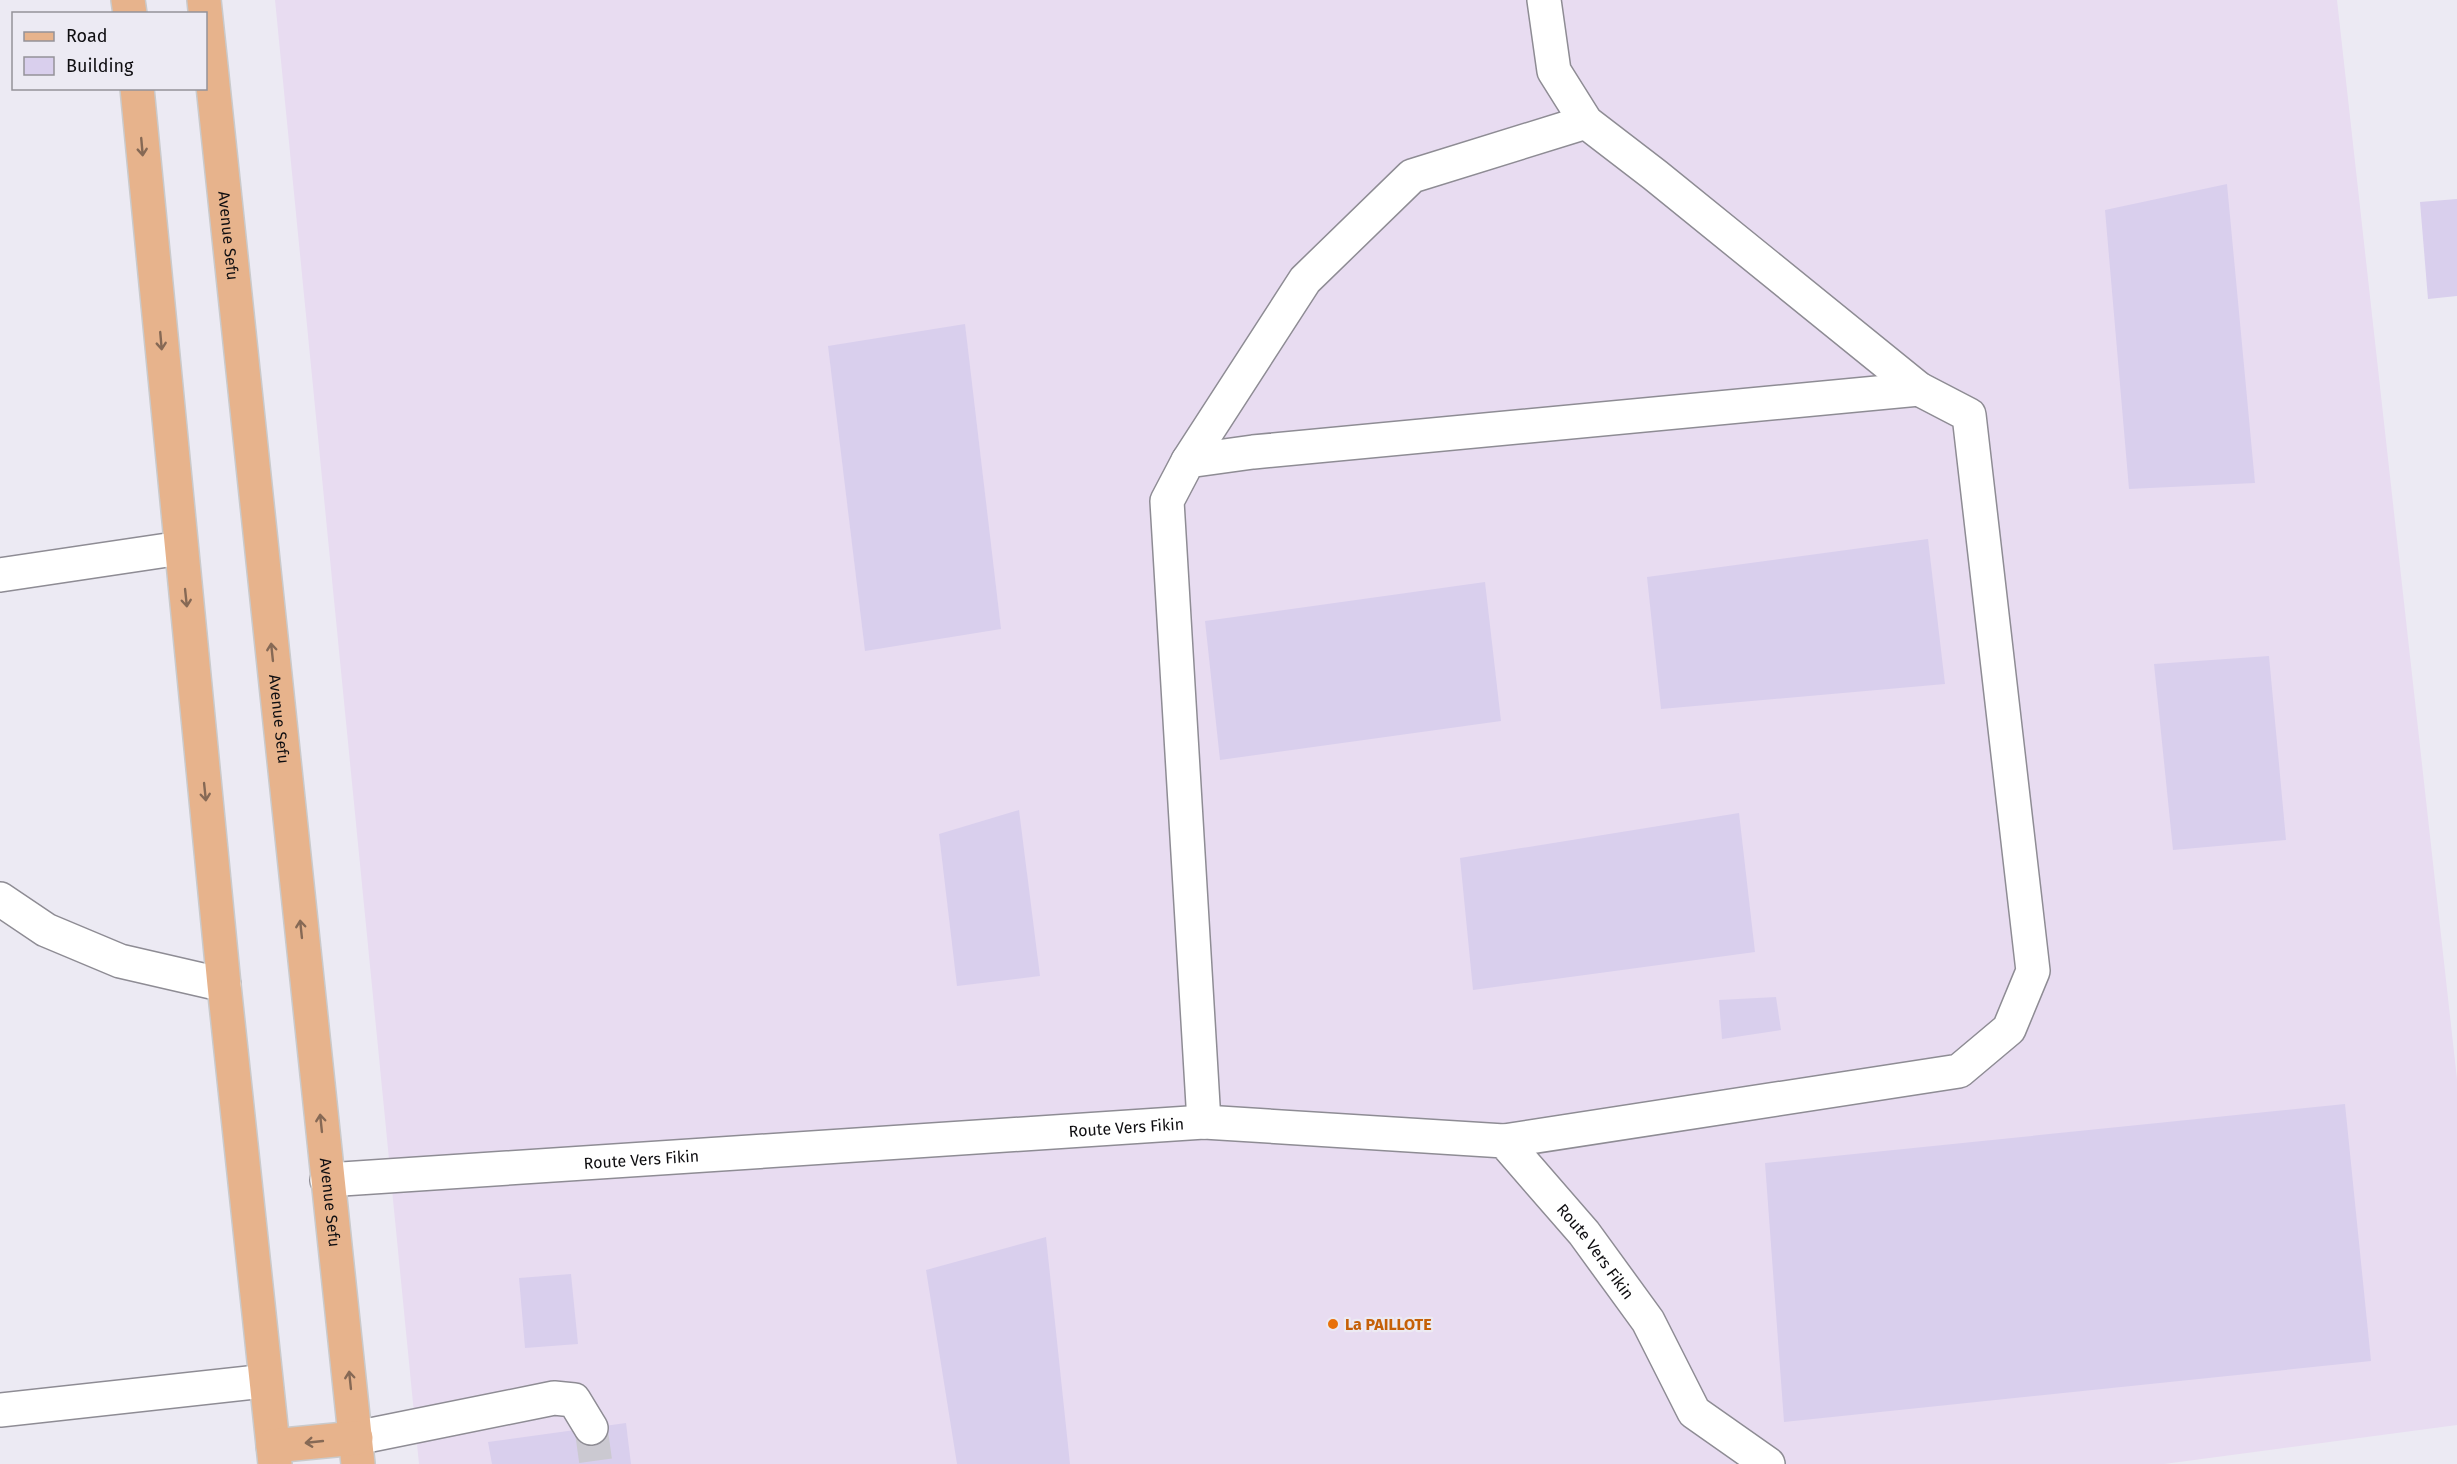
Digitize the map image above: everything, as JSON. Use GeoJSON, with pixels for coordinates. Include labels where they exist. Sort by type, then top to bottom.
{"type":"FeatureCollection","features":[{"type":"Feature","properties":{"kind":"main road","name":"Avenue Sefu"},"geometry":{"type":"LineString","coordinates":[[207,29],[357,1451]]}},
{"type":"Feature","properties":{"kind":"main road"},"geometry":{"type":"LineString","coordinates":[[137,90],[224,985],[274,1455],[357,1451]]}},
{"type":"Feature","properties":{"kind":"street"},"geometry":{"type":"LineString","coordinates":[[1504,1141],[1959,1071],[2009,1029],[2033,971],[1969,415],[1919,389],[1655,175],[1586,122],[1554,70],[1544,0]]}},
{"type":"Feature","properties":{"kind":"street"},"geometry":{"type":"LineString","coordinates":[[1204,1122],[1167,501],[1188,461],[1305,280],[1412,176],[1586,122]]}},
{"type":"Feature","properties":{"kind":"street"},"geometry":{"type":"LineString","coordinates":[[1188,461],[1253,452],[1919,389]]}},
{"type":"Feature","properties":{"kind":"street"},"geometry":{"type":"LineString","coordinates":[[0,575],[181,548]]}},
{"type":"Feature","properties":{"kind":"street"},"geometry":{"type":"LineString","coordinates":[[0,899],[46,930],[120,961],[224,985]]}},
{"type":"Feature","properties":{"kind":"street","name":"Route Vers Fikin"},"geometry":{"type":"LineString","coordinates":[[327,1180],[1204,1122],[1504,1141],[1584,1233],[1648,1321],[1694,1412],[1768,1464]]}},
{"type":"Feature","properties":{"kind":"street"},"geometry":{"type":"LineString","coordinates":[[0,1410],[265,1381]]}},
{"type":"Feature","properties":{"kind":"street"},"geometry":{"type":"LineString","coordinates":[[357,1451],[554,1398],[574,1400],[591,1428]]}},
{"type":"Feature","properties":{"kind":"shaded area"},"geometry":{"type":"Polygon","coordinates":[[[275,0],[2337,0],[2457,1079],[2457,1425],[2164,1464],[419,1464],[275,0]]]}},
{"type":"Feature","properties":{"kind":"building"},"geometry":{"type":"Polygon","coordinates":[[[2227,184],[2255,483],[2129,489],[2105,210],[2227,184]]]}},
{"type":"Feature","properties":{"kind":"building"},"geometry":{"type":"Polygon","coordinates":[[[2457,199],[2457,296],[2428,299],[2420,202],[2457,199]]]}},
{"type":"Feature","properties":{"kind":"building"},"geometry":{"type":"Polygon","coordinates":[[[965,324],[1001,629],[865,651],[828,346],[965,324]]]}},
{"type":"Feature","properties":{"kind":"building"},"geometry":{"type":"Polygon","coordinates":[[[1928,539],[1945,684],[1661,709],[1647,577],[1928,539]]]}},
{"type":"Feature","properties":{"kind":"building"},"geometry":{"type":"Polygon","coordinates":[[[1485,582],[1501,721],[1220,760],[1205,621],[1485,582]]]}},
{"type":"Feature","properties":{"kind":"building"},"geometry":{"type":"Polygon","coordinates":[[[2269,656],[2286,840],[2173,850],[2154,664],[2269,656]]]}},
{"type":"Feature","properties":{"kind":"building"},"geometry":{"type":"Polygon","coordinates":[[[1019,810],[1040,976],[957,986],[939,834],[1019,810]]]}},
{"type":"Feature","properties":{"kind":"building"},"geometry":{"type":"Polygon","coordinates":[[[1739,813],[1755,952],[1473,990],[1460,858],[1739,813]]]}},
{"type":"Feature","properties":{"kind":"building"},"geometry":{"type":"Polygon","coordinates":[[[1776,997],[1781,1030],[1722,1039],[1719,1000],[1776,997]]]}},
{"type":"Feature","properties":{"kind":"building"},"geometry":{"type":"Polygon","coordinates":[[[2345,1104],[2371,1361],[1784,1422],[1765,1163],[2345,1104]]]}},
{"type":"Feature","properties":{"kind":"building"},"geometry":{"type":"Polygon","coordinates":[[[1046,1237],[1070,1464],[957,1464],[926,1270],[1046,1237]]]}},
{"type":"Feature","properties":{"kind":"building"},"geometry":{"type":"Polygon","coordinates":[[[571,1274],[578,1344],[525,1348],[519,1278],[571,1274]]]}},
{"type":"Feature","properties":{"kind":"building"},"geometry":{"type":"Polygon","coordinates":[[[626,1423],[631,1464],[492,1464],[488,1442],[626,1423]]]}},
{"type":"Feature","properties":{"kind":"tunnel"},"geometry":{"type":"LineString","coordinates":[[591,1428],[596,1464]]}},
{"type":"Feature","properties":{"kind":"place","name":"La PAILLOTE"},"geometry":{"type":"Point","coordinates":[1333,1324]}}]}
